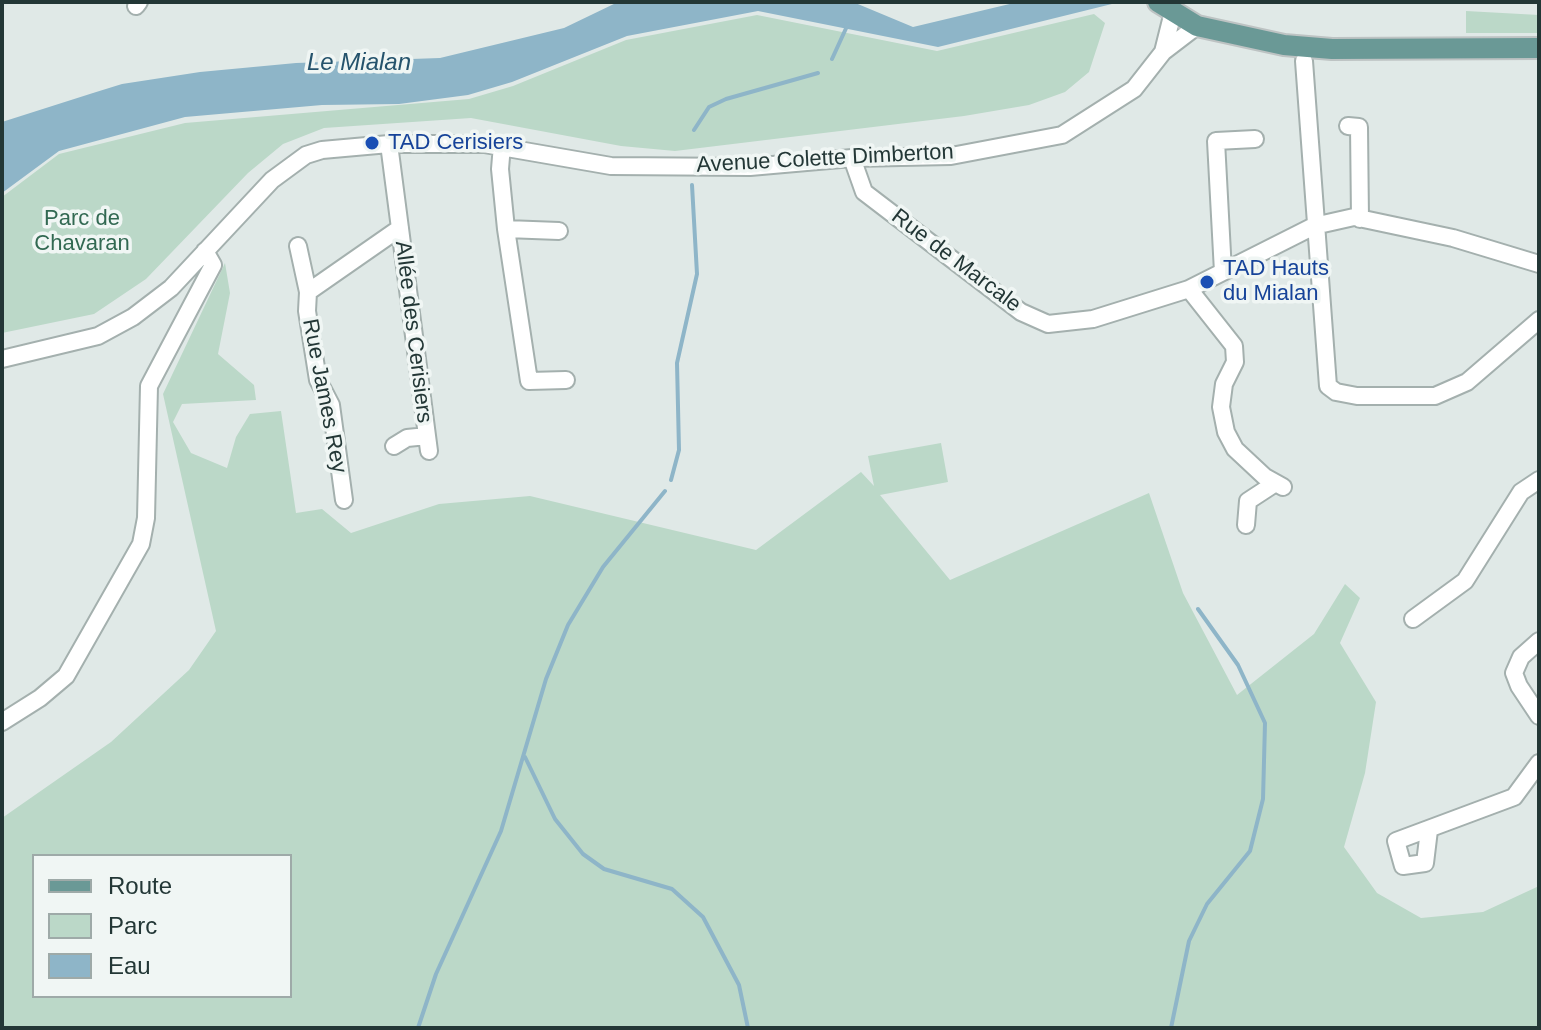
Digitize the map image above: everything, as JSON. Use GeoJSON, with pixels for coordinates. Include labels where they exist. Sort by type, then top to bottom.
{"type":"FeatureCollection","features":[{"type":"Feature","properties":{"kind":"main road"},"geometry":{"type":"LineString","coordinates":[[1166,8],[1197,26],[1269,43],[1332,49],[1539,48]]}},
{"type":"Feature","properties":{"kind":"street","name":"Avenue Colette Dimberton"},"geometry":{"type":"LineString","coordinates":[[1163,52],[1166,8]]}},
{"type":"Feature","properties":{"kind":"street","name":"Avenue Colette Dimberton"},"geometry":{"type":"LineString","coordinates":[[2,359],[98,336],[152,304],[272,180],[306,155],[337,148],[389,144],[502,145],[611,166],[750,167],[852,158],[951,156],[1062,135],[1134,89],[1163,52],[1197,26]]}},
{"type":"Feature","properties":{"kind":"street"},"geometry":{"type":"LineString","coordinates":[[1304,61],[1328,386],[1336,392],[1357,396],[1435,396],[1467,382],[1539,320]]}},
{"type":"Feature","properties":{"kind":"street"},"geometry":{"type":"LineString","coordinates":[[1348,126],[1359,127],[1360,219]]}},
{"type":"Feature","properties":{"kind":"street"},"geometry":{"type":"LineString","coordinates":[[1223,272],[1216,141],[1255,139]]}},
{"type":"Feature","properties":{"kind":"street","name":"Allée des Cerisiers"},"geometry":{"type":"LineString","coordinates":[[389,144],[428,444],[407,438],[394,446]]}},
{"type":"Feature","properties":{"kind":"street"},"geometry":{"type":"LineString","coordinates":[[502,145],[500,169],[506,229],[529,381],[566,380]]}},
{"type":"Feature","properties":{"kind":"street","name":"Rue de Marcale"},"geometry":{"type":"LineString","coordinates":[[852,158],[864,192],[1021,312],[1048,324],[1093,319],[1189,289],[1314,226],[1360,219],[1453,238],[1539,264]]}},
{"type":"Feature","properties":{"kind":"street","name":"Allée des Cerisiers"},"geometry":{"type":"LineString","coordinates":[[308,292],[400,228]]}},
{"type":"Feature","properties":{"kind":"street"},"geometry":{"type":"LineString","coordinates":[[506,229],[559,231]]}},
{"type":"Feature","properties":{"kind":"street","name":"Rue James Rey"},"geometry":{"type":"LineString","coordinates":[[298,246],[308,292],[307,311],[318,380],[331,405],[344,500]]}},
{"type":"Feature","properties":{"kind":"street"},"geometry":{"type":"LineString","coordinates":[[2,722],[40,698],[66,676],[141,544],[146,518],[149,386],[213,265],[205,251]]}},
{"type":"Feature","properties":{"kind":"street"},"geometry":{"type":"LineString","coordinates":[[1189,289],[1234,346],[1235,362],[1224,384],[1221,407],[1226,432],[1235,449],[1279,486],[1248,501],[1246,525]]}},
{"type":"Feature","properties":{"kind":"street"},"geometry":{"type":"LineString","coordinates":[[1413,619],[1465,581],[1521,492],[1539,480]]}},
{"type":"Feature","properties":{"kind":"street"},"geometry":{"type":"LineString","coordinates":[[1539,641],[1521,657],[1514,673],[1539,716]]}},
{"type":"Feature","properties":{"kind":"street"},"geometry":{"type":"LineString","coordinates":[[1429,830],[1425,863],[1403,866],[1396,841],[1514,797],[1539,763]]}},
{"type":"Feature","properties":{"kind":"green space"},"geometry":{"type":"Polygon","coordinates":[[[1466,11],[1539,15],[1539,33],[1466,33],[1466,11]]]}},
{"type":"Feature","properties":{"kind":"green space","name":"Parc de Chavaran"},"geometry":{"type":"Polygon","coordinates":[[[1094,14],[1105,23],[1089,72],[1065,92],[1029,105],[964,116],[675,151],[621,146],[471,118],[324,128],[283,144],[248,173],[146,279],[94,314],[2,333],[2,197],[59,154],[185,123],[469,99],[513,86],[626,40],[757,15],[937,51],[1094,14]]]}},
{"type":"Feature","properties":{"kind":"green space"},"geometry":{"type":"Polygon","coordinates":[[[225,263],[230,293],[218,354],[254,385],[256,400],[182,404],[173,422],[191,453],[227,468],[236,437],[250,414],[281,411],[296,513],[322,509],[351,533],[439,504],[530,496],[756,550],[861,472],[874,486],[868,456],[941,443],[948,482],[880,495],[950,580],[1149,493],[1183,593],[1237,695],[1314,634],[1345,584],[1360,598],[1340,643],[1376,702],[1365,773],[1344,847],[1377,893],[1421,918],[1483,912],[1539,886],[1539,1028],[2,1028],[2,818],[111,742],[189,670],[216,631],[163,394],[225,263]]]}},
{"type":"Feature","properties":{"kind":"water","name":"Le Mialan"},"geometry":{"type":"Polygon","coordinates":[[[618,2],[853,2],[913,27],[1018,2],[1120,2],[938,47],[758,11],[627,36],[512,82],[468,95],[399,104],[322,105],[185,117],[59,151],[2,193],[2,122],[122,84],[200,72],[296,63],[440,58],[564,28],[618,2]]]}},
{"type":"Feature","properties":{"kind":"waterway"},"geometry":{"type":"LineString","coordinates":[[832,59],[848,24]]}},
{"type":"Feature","properties":{"kind":"waterway"},"geometry":{"type":"LineString","coordinates":[[694,130],[709,107],[726,99],[818,73]]}},
{"type":"Feature","properties":{"kind":"waterway"},"geometry":{"type":"LineString","coordinates":[[671,480],[679,450],[677,363],[697,274],[692,185]]}},
{"type":"Feature","properties":{"kind":"waterway"},"geometry":{"type":"LineString","coordinates":[[418,1028],[436,974],[501,831],[546,679],[568,625],[603,567],[665,491]]}},
{"type":"Feature","properties":{"kind":"waterway"},"geometry":{"type":"LineString","coordinates":[[1171,1028],[1189,941],[1207,904],[1250,851],[1263,799],[1265,723],[1238,665],[1198,609]]}},
{"type":"Feature","properties":{"kind":"waterway"},"geometry":{"type":"LineString","coordinates":[[525,757],[555,819],[583,854],[604,869],[672,889],[703,917],[739,985],[748,1028]]}},
{"type":"Feature","properties":{"kind":"place","name":"TAD Cerisiers"},"geometry":{"type":"Point","coordinates":[372,143]}},
{"type":"Feature","properties":{"kind":"place","name":"TAD Hauts du Mialan"},"geometry":{"type":"Point","coordinates":[1207,282]}}]}
